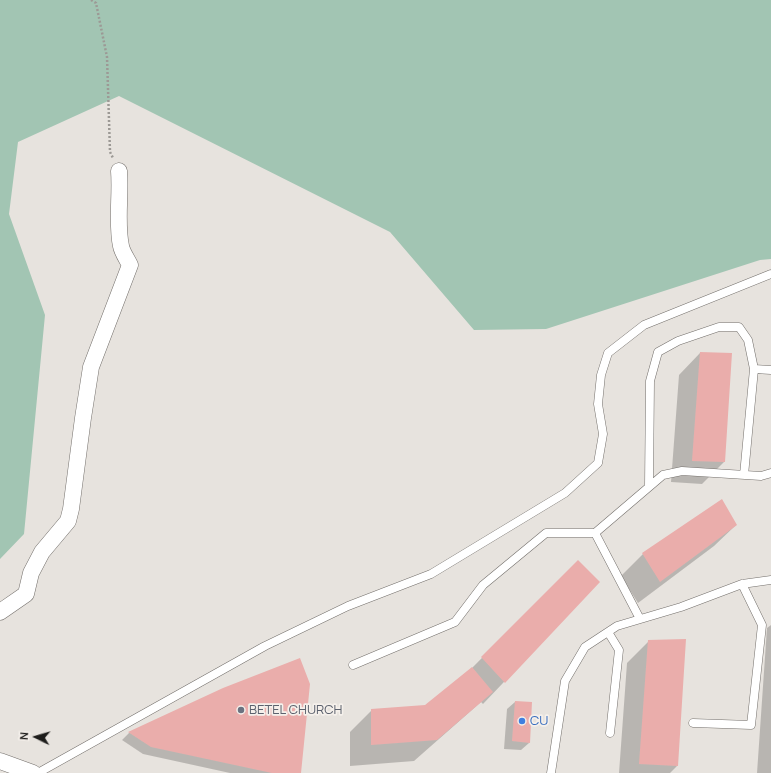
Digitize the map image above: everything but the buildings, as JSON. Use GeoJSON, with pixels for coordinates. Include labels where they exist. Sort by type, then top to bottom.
{"type":"FeatureCollection","features":[{"type":"Feature","properties":{"kind":"street"},"geometry":{"type":"LineString","coordinates":[[0,612],[26,594],[32,573],[42,552],[68,521],[92,367],[130,265],[121,246],[119,171]]}},
{"type":"Feature","properties":{"kind":"street"},"geometry":{"type":"LineString","coordinates":[[0,761],[33,773]]}},
{"type":"Feature","properties":{"kind":"lane"},"geometry":{"type":"LineString","coordinates":[[38,773],[265,646],[348,606],[431,574],[565,493],[598,463],[603,434],[598,404],[601,374],[608,353],[644,325],[771,274]]}},
{"type":"Feature","properties":{"kind":"lane"},"geometry":{"type":"LineString","coordinates":[[650,486],[650,382],[658,352],[678,341],[719,327],[739,327],[748,340],[754,368],[744,475]]}},
{"type":"Feature","properties":{"kind":"lane"},"geometry":{"type":"LineString","coordinates":[[754,368],[771,370]]}},
{"type":"Feature","properties":{"kind":"lane"},"geometry":{"type":"LineString","coordinates":[[353,665],[455,622],[483,585],[546,533],[595,533],[663,475],[682,471],[761,476],[771,473]]}},
{"type":"Feature","properties":{"kind":"lane"},"geometry":{"type":"LineString","coordinates":[[595,533],[640,619]]}},
{"type":"Feature","properties":{"kind":"lane"},"geometry":{"type":"LineString","coordinates":[[551,773],[565,681],[585,647],[617,626],[681,607],[742,584],[771,580]]}},
{"type":"Feature","properties":{"kind":"lane"},"geometry":{"type":"LineString","coordinates":[[693,723],[751,725],[762,625],[742,584]]}},
{"type":"Feature","properties":{"kind":"lane"},"geometry":{"type":"LineString","coordinates":[[608,632],[618,650],[610,733]]}},
{"type":"Feature","properties":{"kind":"path"},"geometry":{"type":"LineString","coordinates":[[91,0],[97,1],[108,57],[110,152],[119,171]]}},
{"type":"Feature","properties":{"kind":"green space"},"geometry":{"type":"Polygon","coordinates":[[[0,0],[771,0],[771,259],[760,260],[546,329],[474,330],[390,232],[119,96],[18,142],[9,214],[45,315],[24,534],[0,559],[0,0]]]}},
{"type":"Feature","properties":{"kind":"place","name":"BETEL CHURCH"},"geometry":{"type":"Point","coordinates":[241,710]}},
{"type":"Feature","properties":{"kind":"place","name":"CU"},"geometry":{"type":"Point","coordinates":[522,721]}}]}
